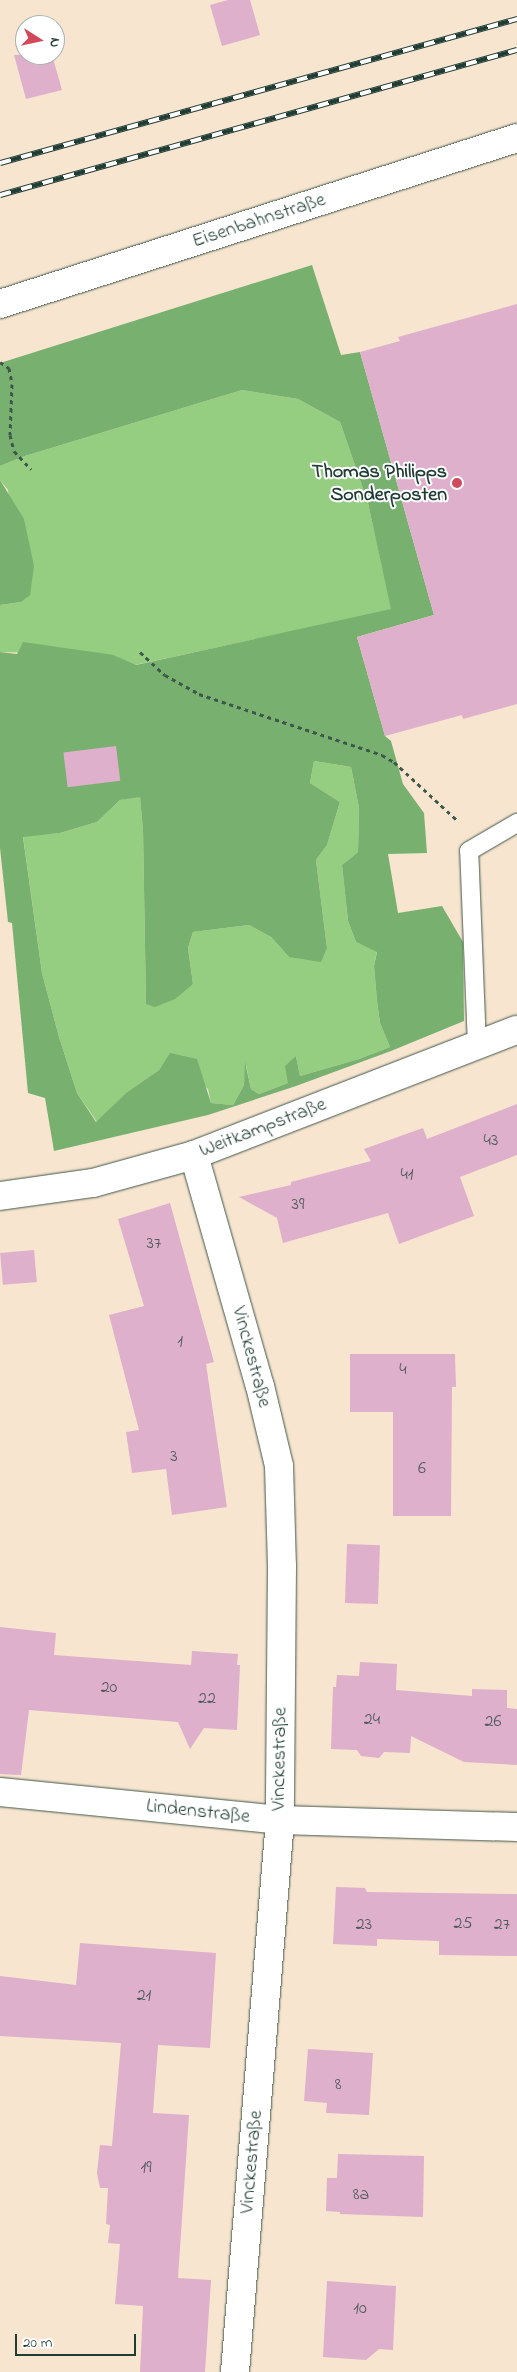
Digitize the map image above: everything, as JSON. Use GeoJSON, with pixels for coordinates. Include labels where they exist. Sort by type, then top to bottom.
{"type":"FeatureCollection","features":[{"type":"Feature","properties":{"kind":"street","name":"Eisenbahnstraße"},"geometry":{"type":"LineString","coordinates":[[0,304],[517,138]]}},
{"type":"Feature","properties":{"kind":"street","name":"Weitkampstraße"},"geometry":{"type":"LineString","coordinates":[[0,1196],[93,1183],[194,1155],[517,1030]]}},
{"type":"Feature","properties":{"kind":"street","name":"Vinckestraße"},"geometry":{"type":"LineString","coordinates":[[194,1155],[260,1386],[279,1466],[282,1566],[280,1820],[235,2372]]}},
{"type":"Feature","properties":{"kind":"street","name":"Lindenstraße"},"geometry":{"type":"LineString","coordinates":[[0,1792],[280,1820],[517,1828]]}},
{"type":"Feature","properties":{"kind":"lane"},"geometry":{"type":"LineString","coordinates":[[477,1046],[469,851],[517,823]]}},
{"type":"Feature","properties":{"kind":"path"},"geometry":{"type":"LineString","coordinates":[[0,362],[9,368],[12,384],[10,435],[14,451],[31,469]]}},
{"type":"Feature","properties":{"kind":"path"},"geometry":{"type":"LineString","coordinates":[[140,652],[165,675],[199,694],[382,755],[394,762],[482,844]]}},
{"type":"Feature","properties":{"kind":"green space"},"geometry":{"type":"Polygon","coordinates":[[[312,265],[341,355],[360,352],[434,615],[357,637],[385,736],[391,741],[403,784],[424,813],[427,853],[388,854],[398,913],[442,906],[463,942],[464,1021],[391,1051],[296,1086],[208,1115],[54,1151],[45,1098],[28,1093],[12,923],[8,922],[0,848],[0,652],[17,654],[23,642],[114,655],[136,665],[391,609],[368,503],[340,422],[298,399],[242,390],[25,456],[0,466],[0,363],[312,265]],[[314,761],[310,783],[340,802],[327,845],[316,860],[327,948],[321,962],[289,957],[271,937],[249,925],[193,932],[188,948],[193,984],[175,999],[155,1007],[146,1004],[143,831],[140,797],[120,800],[97,822],[60,833],[23,837],[42,973],[59,1037],[77,1093],[96,1122],[127,1092],[159,1070],[170,1053],[197,1059],[211,1103],[233,1105],[244,1085],[245,1062],[251,1089],[259,1094],[288,1083],[285,1066],[296,1056],[300,1076],[359,1059],[390,1047],[380,1023],[374,966],[377,952],[356,942],[348,921],[342,865],[358,852],[359,808],[351,767],[314,761]]]}},
{"type":"Feature","properties":{"kind":"green space"},"geometry":{"type":"Polygon","coordinates":[[[242,390],[298,399],[340,422],[368,503],[392,610],[135,665],[114,655],[0,652],[0,605],[21,602],[8,490],[0,480],[0,466],[25,456],[242,390]]]}},
{"type":"Feature","properties":{"kind":"green space"},"geometry":{"type":"Polygon","coordinates":[[[0,480],[24,519],[34,566],[30,595],[21,602],[0,605],[0,480]]]}},
{"type":"Feature","properties":{"kind":"green space"},"geometry":{"type":"Polygon","coordinates":[[[314,761],[351,767],[359,808],[358,852],[342,865],[348,921],[356,942],[377,951],[374,966],[377,1001],[380,1023],[390,1047],[359,1059],[300,1076],[296,1056],[288,1083],[259,1094],[251,1089],[246,1065],[244,1085],[233,1105],[211,1103],[208,1089],[170,1054],[159,1070],[127,1092],[97,1122],[77,1093],[59,1037],[42,973],[23,836],[60,833],[97,822],[120,800],[140,796],[143,831],[146,1003],[193,984],[188,948],[193,932],[249,925],[271,937],[289,957],[327,948],[316,860],[327,845],[340,802],[310,783],[314,761]]]}},
{"type":"Feature","properties":{"kind":"building"},"geometry":{"type":"Polygon","coordinates":[[[228,0],[250,0],[260,35],[222,46],[210,5],[228,0]]]}},
{"type":"Feature","properties":{"kind":"building"},"geometry":{"type":"Polygon","coordinates":[[[17,65],[55,65],[62,90],[26,99],[17,65]]]}},
{"type":"Feature","properties":{"kind":"building","name":"Thomas Philipps Sonderposten"},"geometry":{"type":"Polygon","coordinates":[[[517,304],[517,704],[463,719],[462,715],[385,736],[357,637],[434,615],[360,352],[400,341],[398,337],[517,304]]]}},
{"type":"Feature","properties":{"kind":"building"},"geometry":{"type":"Polygon","coordinates":[[[116,746],[120,781],[68,787],[63,752],[116,746]]]}},
{"type":"Feature","properties":{"kind":"building"},"geometry":{"type":"Polygon","coordinates":[[[517,1104],[517,1155],[460,1177],[474,1216],[399,1244],[388,1213],[283,1243],[277,1218],[239,1197],[291,1185],[291,1182],[371,1161],[364,1149],[423,1128],[427,1139],[517,1104]]]}},
{"type":"Feature","properties":{"kind":"building"},"geometry":{"type":"Polygon","coordinates":[[[170,1203],[214,1362],[206,1364],[227,1507],[172,1515],[166,1469],[132,1473],[126,1432],[139,1430],[109,1315],[144,1306],[118,1219],[170,1203]]]}},
{"type":"Feature","properties":{"kind":"building"},"geometry":{"type":"Polygon","coordinates":[[[34,1250],[37,1282],[3,1285],[0,1253],[34,1250]]]}},
{"type":"Feature","properties":{"kind":"building"},"geometry":{"type":"Polygon","coordinates":[[[350,1354],[455,1354],[456,1387],[452,1387],[451,1516],[393,1516],[393,1412],[350,1412],[350,1354]]]}},
{"type":"Feature","properties":{"kind":"building"},"geometry":{"type":"Polygon","coordinates":[[[347,1544],[380,1545],[378,1604],[345,1603],[347,1544]]]}},
{"type":"Feature","properties":{"kind":"building"},"geometry":{"type":"Polygon","coordinates":[[[0,1627],[56,1633],[54,1655],[191,1665],[192,1651],[238,1654],[237,1665],[240,1665],[237,1730],[204,1728],[190,1749],[178,1722],[29,1710],[21,1775],[0,1774],[0,1627]]]}},
{"type":"Feature","properties":{"kind":"building"},"geometry":{"type":"Polygon","coordinates":[[[360,1662],[397,1664],[396,1690],[472,1696],[472,1689],[507,1690],[507,1708],[517,1709],[517,1765],[464,1762],[411,1736],[410,1753],[384,1752],[379,1758],[361,1756],[357,1750],[331,1749],[333,1687],[336,1687],[337,1675],[359,1676],[360,1662]]]}},
{"type":"Feature","properties":{"kind":"building"},"geometry":{"type":"Polygon","coordinates":[[[336,1887],[365,1888],[367,1892],[517,1894],[517,1956],[439,1955],[439,1941],[377,1939],[377,1946],[333,1944],[336,1887]]]}},
{"type":"Feature","properties":{"kind":"building"},"geometry":{"type":"Polygon","coordinates":[[[80,1943],[216,1953],[210,2048],[158,2045],[153,2113],[189,2115],[178,2278],[211,2280],[205,2372],[140,2372],[143,2306],[115,2304],[120,2244],[108,2243],[110,2225],[106,2224],[108,2188],[100,2188],[97,2173],[100,2145],[112,2146],[121,2043],[0,2036],[0,1976],[76,1985],[80,1943]]]}},
{"type":"Feature","properties":{"kind":"building"},"geometry":{"type":"Polygon","coordinates":[[[308,2049],[373,2053],[369,2115],[326,2113],[327,2103],[304,2101],[308,2049]]]}},
{"type":"Feature","properties":{"kind":"building"},"geometry":{"type":"Polygon","coordinates":[[[338,2154],[424,2156],[423,2217],[340,2214],[340,2212],[326,2211],[327,2178],[337,2178],[338,2154]]]}},
{"type":"Feature","properties":{"kind":"building"},"geometry":{"type":"Polygon","coordinates":[[[327,2281],[396,2286],[393,2350],[379,2349],[366,2360],[323,2357],[327,2281]]]}},
{"type":"Feature","properties":{"kind":"railway"},"geometry":{"type":"LineString","coordinates":[[0,163],[517,19]]}},
{"type":"Feature","properties":{"kind":"railway"},"geometry":{"type":"LineString","coordinates":[[0,195],[517,50]]}},
{"type":"Feature","properties":{"kind":"place","name":"Thomas Philipps Sonderposten"},"geometry":{"type":"Point","coordinates":[457,483]}}]}
